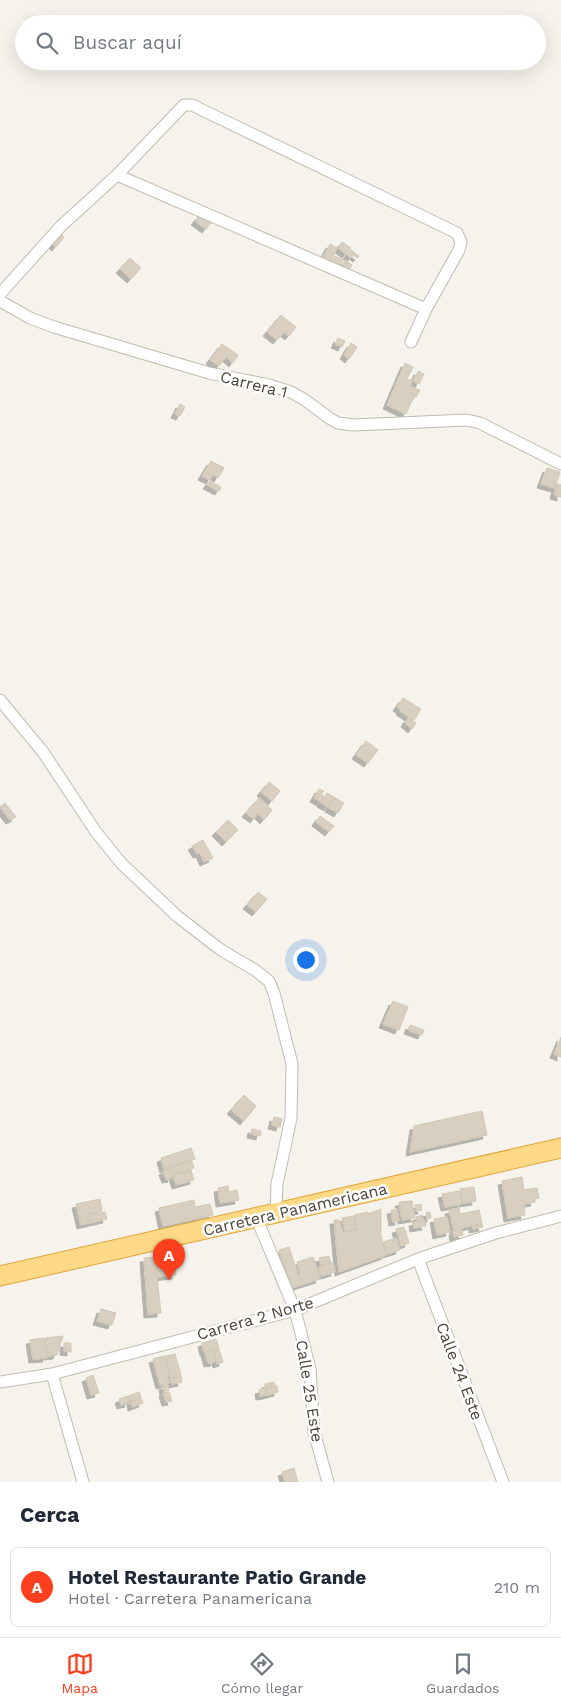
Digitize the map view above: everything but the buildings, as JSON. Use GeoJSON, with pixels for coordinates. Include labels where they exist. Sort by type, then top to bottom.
{"type":"FeatureCollection","features":[{"type":"Feature","properties":{"kind":"highway","name":"Carretera Panamericana"},"geometry":{"type":"LineString","coordinates":[[0,1276],[561,1148]]}},
{"type":"Feature","properties":{"kind":"street"},"geometry":{"type":"LineString","coordinates":[[0,294],[61,226],[117,175],[184,105],[192,105],[457,233],[461,242],[459,250],[426,309],[411,342]]}},
{"type":"Feature","properties":{"kind":"street"},"geometry":{"type":"LineString","coordinates":[[117,175],[426,309]]}},
{"type":"Feature","properties":{"kind":"street","name":"Carrera 1"},"geometry":{"type":"LineString","coordinates":[[0,301],[30,318],[54,327],[209,373],[269,385],[291,392],[338,423],[353,425],[467,420],[480,423],[561,464]]}},
{"type":"Feature","properties":{"kind":"street"},"geometry":{"type":"LineString","coordinates":[[0,700],[42,752],[96,832],[121,863],[177,916],[221,950],[255,970],[269,981],[274,993],[292,1064],[291,1118],[277,1184],[276,1213]]}},
{"type":"Feature","properties":{"kind":"street","name":"Carrera 2 Norte"},"geometry":{"type":"LineString","coordinates":[[0,1382],[52,1374],[295,1310],[418,1259],[496,1233],[561,1216]]}},
{"type":"Feature","properties":{"kind":"street","name":"Calle 25 Este"},"geometry":{"type":"LineString","coordinates":[[256,1218],[295,1310],[310,1369],[314,1432],[328,1482]]}},
{"type":"Feature","properties":{"kind":"street","name":"Calle 24 Este"},"geometry":{"type":"LineString","coordinates":[[418,1259],[503,1482]]}},
{"type":"Feature","properties":{"kind":"street"},"geometry":{"type":"LineString","coordinates":[[52,1374],[83,1482]]}},
{"type":"Feature","properties":{"kind":"place","name":"Hotel Restaurante Patio Grande"},"geometry":{"type":"Point","coordinates":[169,1280]}}]}
